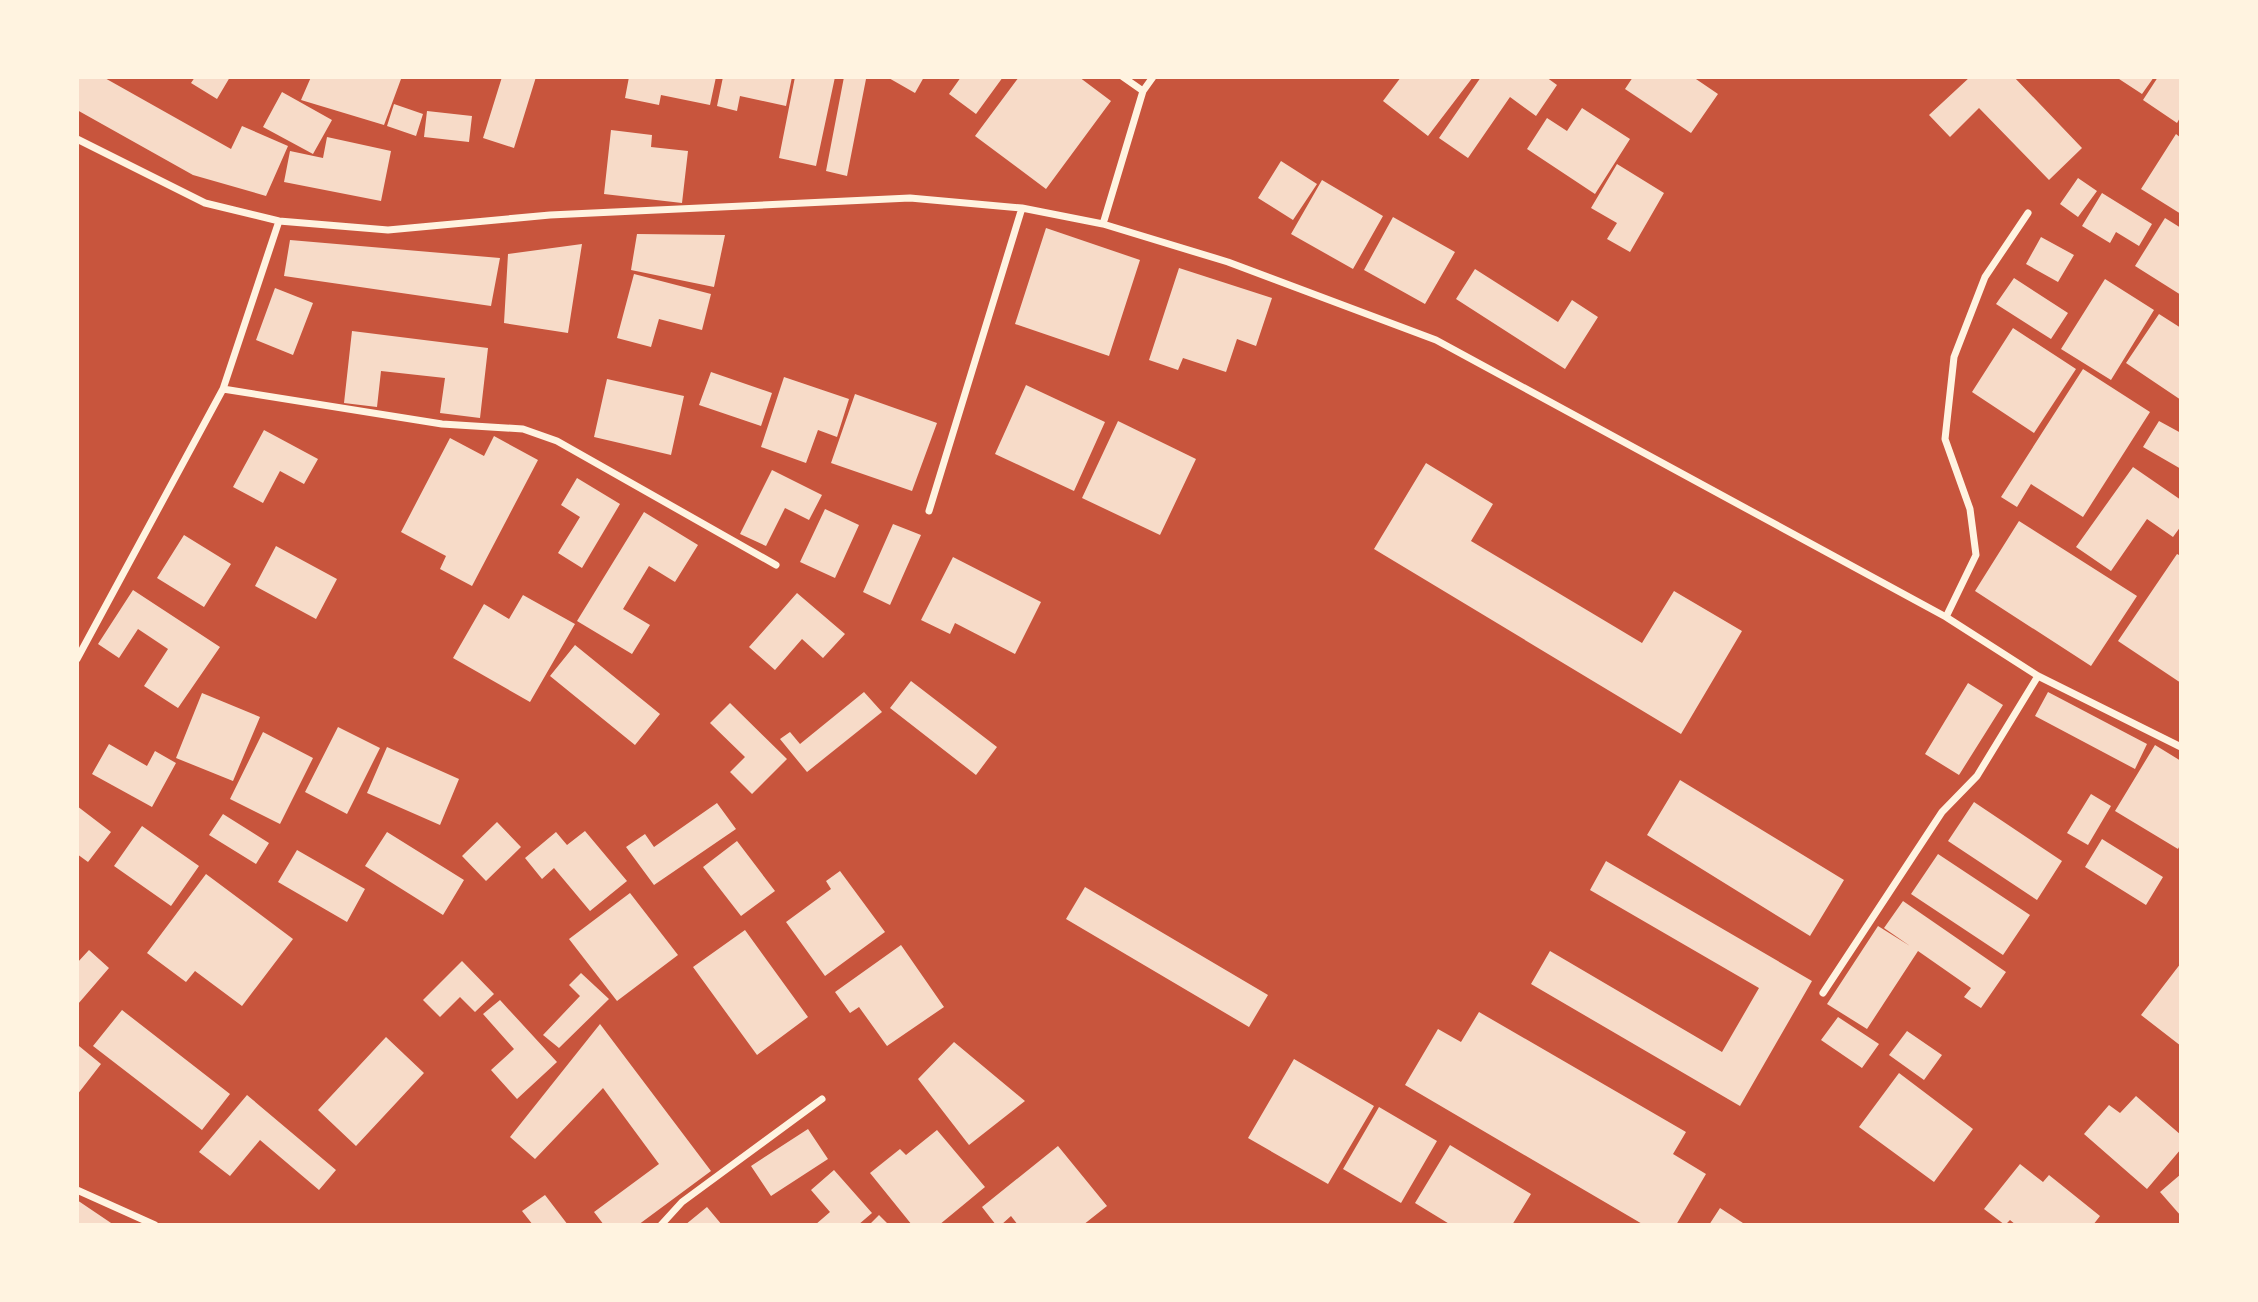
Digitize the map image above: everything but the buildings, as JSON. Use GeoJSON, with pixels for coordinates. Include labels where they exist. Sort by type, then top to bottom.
{"type":"FeatureCollection","features":[{"type":"Feature","properties":{"kind":"street"},"geometry":{"type":"LineString","coordinates":[[1123,77],[1143,92]]}},
{"type":"Feature","properties":{"kind":"street"},"geometry":{"type":"LineString","coordinates":[[1103,224],[1143,92],[1153,77]]}},
{"type":"Feature","properties":{"kind":"street"},"geometry":{"type":"LineString","coordinates":[[77,139],[205,202],[279,221],[388,230],[550,215],[910,198],[1022,208],[1103,224],[1228,262],[1436,340],[1946,617],[2038,676],[2181,747]]}},
{"type":"Feature","properties":{"kind":"street"},"geometry":{"type":"LineString","coordinates":[[929,511],[1022,208]]}},
{"type":"Feature","properties":{"kind":"street"},"geometry":{"type":"LineString","coordinates":[[1946,617],[1976,555],[1970,509],[1945,439],[1954,357],[1985,277],[2028,212]]}},
{"type":"Feature","properties":{"kind":"street"},"geometry":{"type":"LineString","coordinates":[[77,659],[223,389],[279,221]]}},
{"type":"Feature","properties":{"kind":"street"},"geometry":{"type":"LineString","coordinates":[[223,389],[442,424],[523,429],[557,441],[776,565]]}},
{"type":"Feature","properties":{"kind":"street"},"geometry":{"type":"LineString","coordinates":[[1823,993],[1942,812],[1977,776],[2038,676]]}},
{"type":"Feature","properties":{"kind":"street"},"geometry":{"type":"LineString","coordinates":[[661,1225],[682,1202],[822,1099]]}},
{"type":"Feature","properties":{"kind":"street"},"geometry":{"type":"LineString","coordinates":[[77,1189],[155,1225]]}}]}
